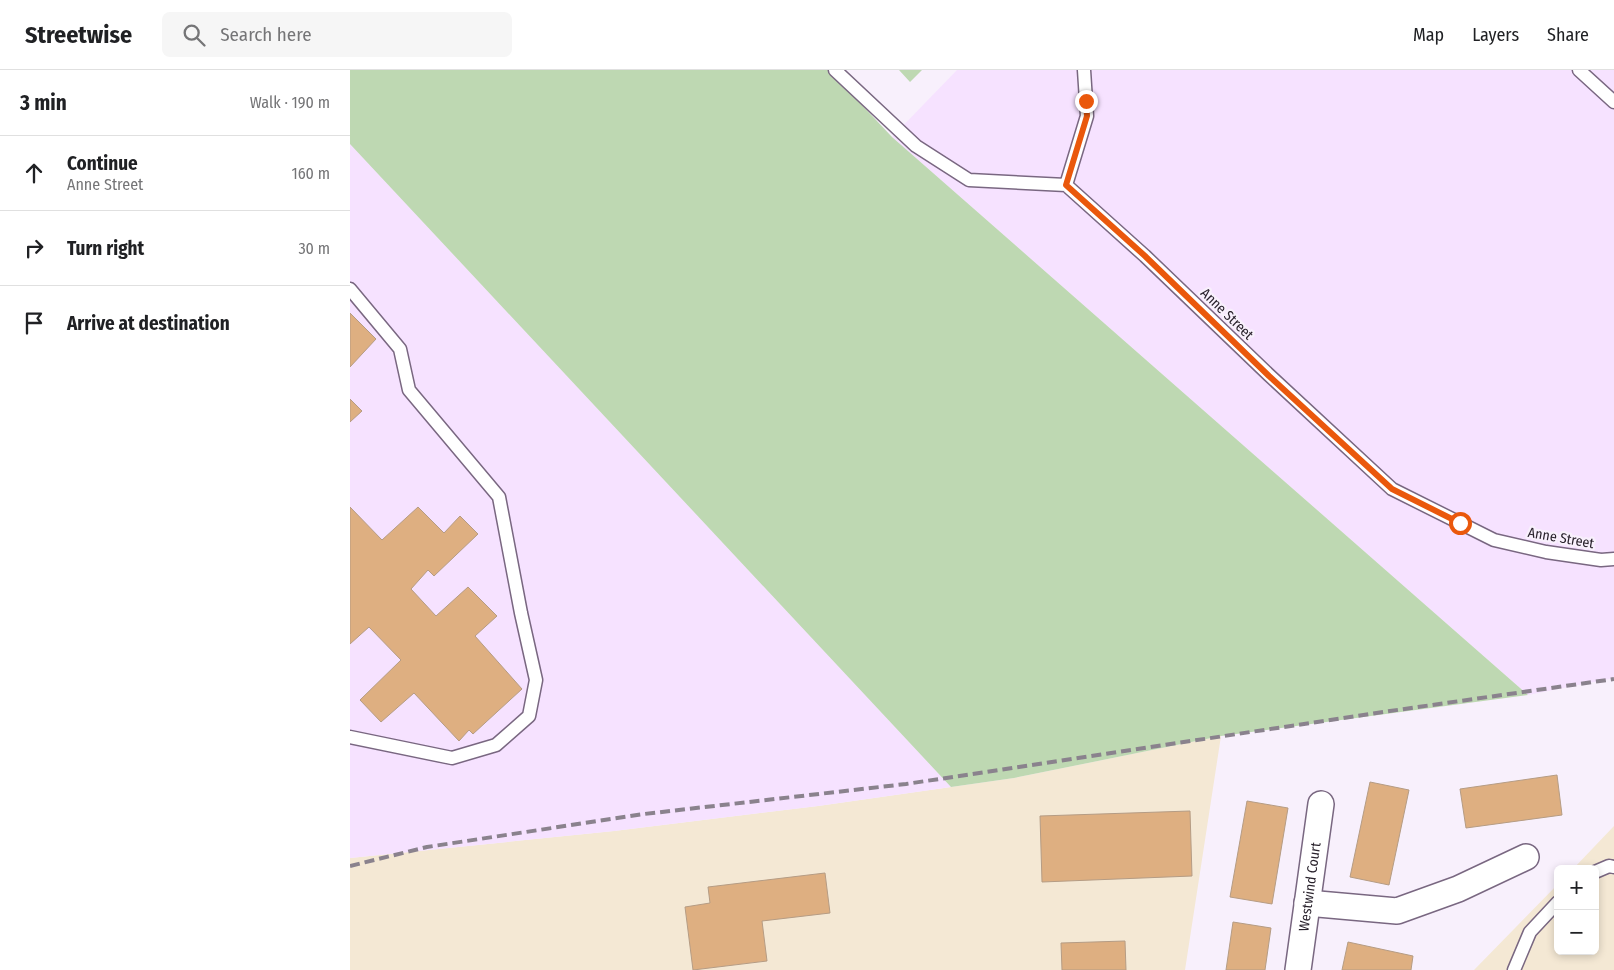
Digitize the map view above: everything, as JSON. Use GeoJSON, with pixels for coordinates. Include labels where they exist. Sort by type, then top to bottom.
{"type":"FeatureCollection","features":[{"type":"Feature","properties":{"kind":"street","name":"Westwind Court"},"geometry":{"type":"LineString","coordinates":[[1298,970],[1321,804]]}},
{"type":"Feature","properties":{"kind":"street"},"geometry":{"type":"LineString","coordinates":[[1307,903],[1397,911],[1458,889],[1526,857]]}},
{"type":"Feature","properties":{"kind":"lane"},"geometry":{"type":"LineString","coordinates":[[835,70],[916,146],[970,180],[1066,185],[1087,116],[1084,70]]}},
{"type":"Feature","properties":{"kind":"lane"},"geometry":{"type":"LineString","coordinates":[[1579,70],[1614,101]]}},
{"type":"Feature","properties":{"kind":"lane","name":"Anne Street"},"geometry":{"type":"LineString","coordinates":[[1066,185],[1145,256],[1269,376],[1392,489],[1494,540],[1546,552],[1601,560],[1614,559]]}},
{"type":"Feature","properties":{"kind":"lane"},"geometry":{"type":"LineString","coordinates":[[350,289],[400,349],[409,390],[499,497],[536,680],[529,716],[496,745],[452,758],[350,737]]}},
{"type":"Feature","properties":{"kind":"lane"},"geometry":{"type":"LineString","coordinates":[[1599,870],[1609,866],[1614,867]]}},
{"type":"Feature","properties":{"kind":"lane"},"geometry":{"type":"LineString","coordinates":[[1514,970],[1530,932],[1554,906]]}},
{"type":"Feature","properties":{"kind":"shaded area"},"geometry":{"type":"Polygon","coordinates":[[[957,70],[1614,70],[1614,678],[1528,695],[892,137],[957,70]]]}},
{"type":"Feature","properties":{"kind":"shaded area"},"geometry":{"type":"Polygon","coordinates":[[[350,144],[951,787],[818,806],[614,831],[350,858],[350,144]]]}},
{"type":"Feature","properties":{"kind":"shaded area"},"geometry":{"type":"Polygon","coordinates":[[[1221,736],[1185,970],[350,970],[350,858],[614,831],[818,806],[1014,778],[1221,736]]]}},
{"type":"Feature","properties":{"kind":"shaded area"},"geometry":{"type":"Polygon","coordinates":[[[1614,826],[1614,970],[1474,970],[1554,888],[1554,955],[1599,955],[1599,865],[1577,865],[1614,826]]]}},
{"type":"Feature","properties":{"kind":"green space"},"geometry":{"type":"Polygon","coordinates":[[[350,70],[829,70],[892,137],[1528,695],[1221,736],[1014,778],[951,787],[350,144],[350,70]]]}},
{"type":"Feature","properties":{"kind":"green space"},"geometry":{"type":"Polygon","coordinates":[[[899,70],[922,70],[910,82],[899,70]]]}},
{"type":"Feature","properties":{"kind":"building"},"geometry":{"type":"Polygon","coordinates":[[[350,313],[376,339],[350,367],[350,313]]]}},
{"type":"Feature","properties":{"kind":"building"},"geometry":{"type":"Polygon","coordinates":[[[350,399],[362,411],[350,422],[350,399]]]}},
{"type":"Feature","properties":{"kind":"building"},"geometry":{"type":"Polygon","coordinates":[[[350,507],[382,540],[418,507],[444,533],[460,516],[478,534],[434,576],[428,570],[411,589],[436,616],[468,587],[497,616],[475,636],[522,689],[473,734],[469,730],[459,741],[414,693],[381,722],[360,700],[401,660],[369,627],[350,644],[350,507]]]}},
{"type":"Feature","properties":{"kind":"building"},"geometry":{"type":"Polygon","coordinates":[[[1557,775],[1562,815],[1466,828],[1460,789],[1557,775]]]}},
{"type":"Feature","properties":{"kind":"building"},"geometry":{"type":"Polygon","coordinates":[[[1370,782],[1409,790],[1389,885],[1350,877],[1370,782]]]}},
{"type":"Feature","properties":{"kind":"building"},"geometry":{"type":"Polygon","coordinates":[[[1247,801],[1288,808],[1272,904],[1230,897],[1247,801]]]}},
{"type":"Feature","properties":{"kind":"building"},"geometry":{"type":"Polygon","coordinates":[[[1190,811],[1192,876],[1042,882],[1040,816],[1190,811]]]}},
{"type":"Feature","properties":{"kind":"building"},"geometry":{"type":"Polygon","coordinates":[[[825,873],[830,913],[762,921],[767,961],[693,970],[685,907],[710,903],[708,887],[825,873]]]}},
{"type":"Feature","properties":{"kind":"building"},"geometry":{"type":"Polygon","coordinates":[[[1233,922],[1271,928],[1265,970],[1226,970],[1233,922]]]}},
{"type":"Feature","properties":{"kind":"building"},"geometry":{"type":"Polygon","coordinates":[[[1125,941],[1126,970],[1062,970],[1061,943],[1125,941]]]}},
{"type":"Feature","properties":{"kind":"building"},"geometry":{"type":"Polygon","coordinates":[[[1348,942],[1413,956],[1411,970],[1342,970],[1348,942]]]}},
{"type":"Feature","properties":{"kind":"railway"},"geometry":{"type":"LineString","coordinates":[[350,866],[427,847],[644,814],[906,784],[1614,679]]}},
{"type":"Feature","properties":{"kind":"route"},"geometry":{"type":"LineString","coordinates":[[1086,101],[1087,116],[1066,185],[1145,256],[1269,376],[1392,489],[1460,523]]}}]}
